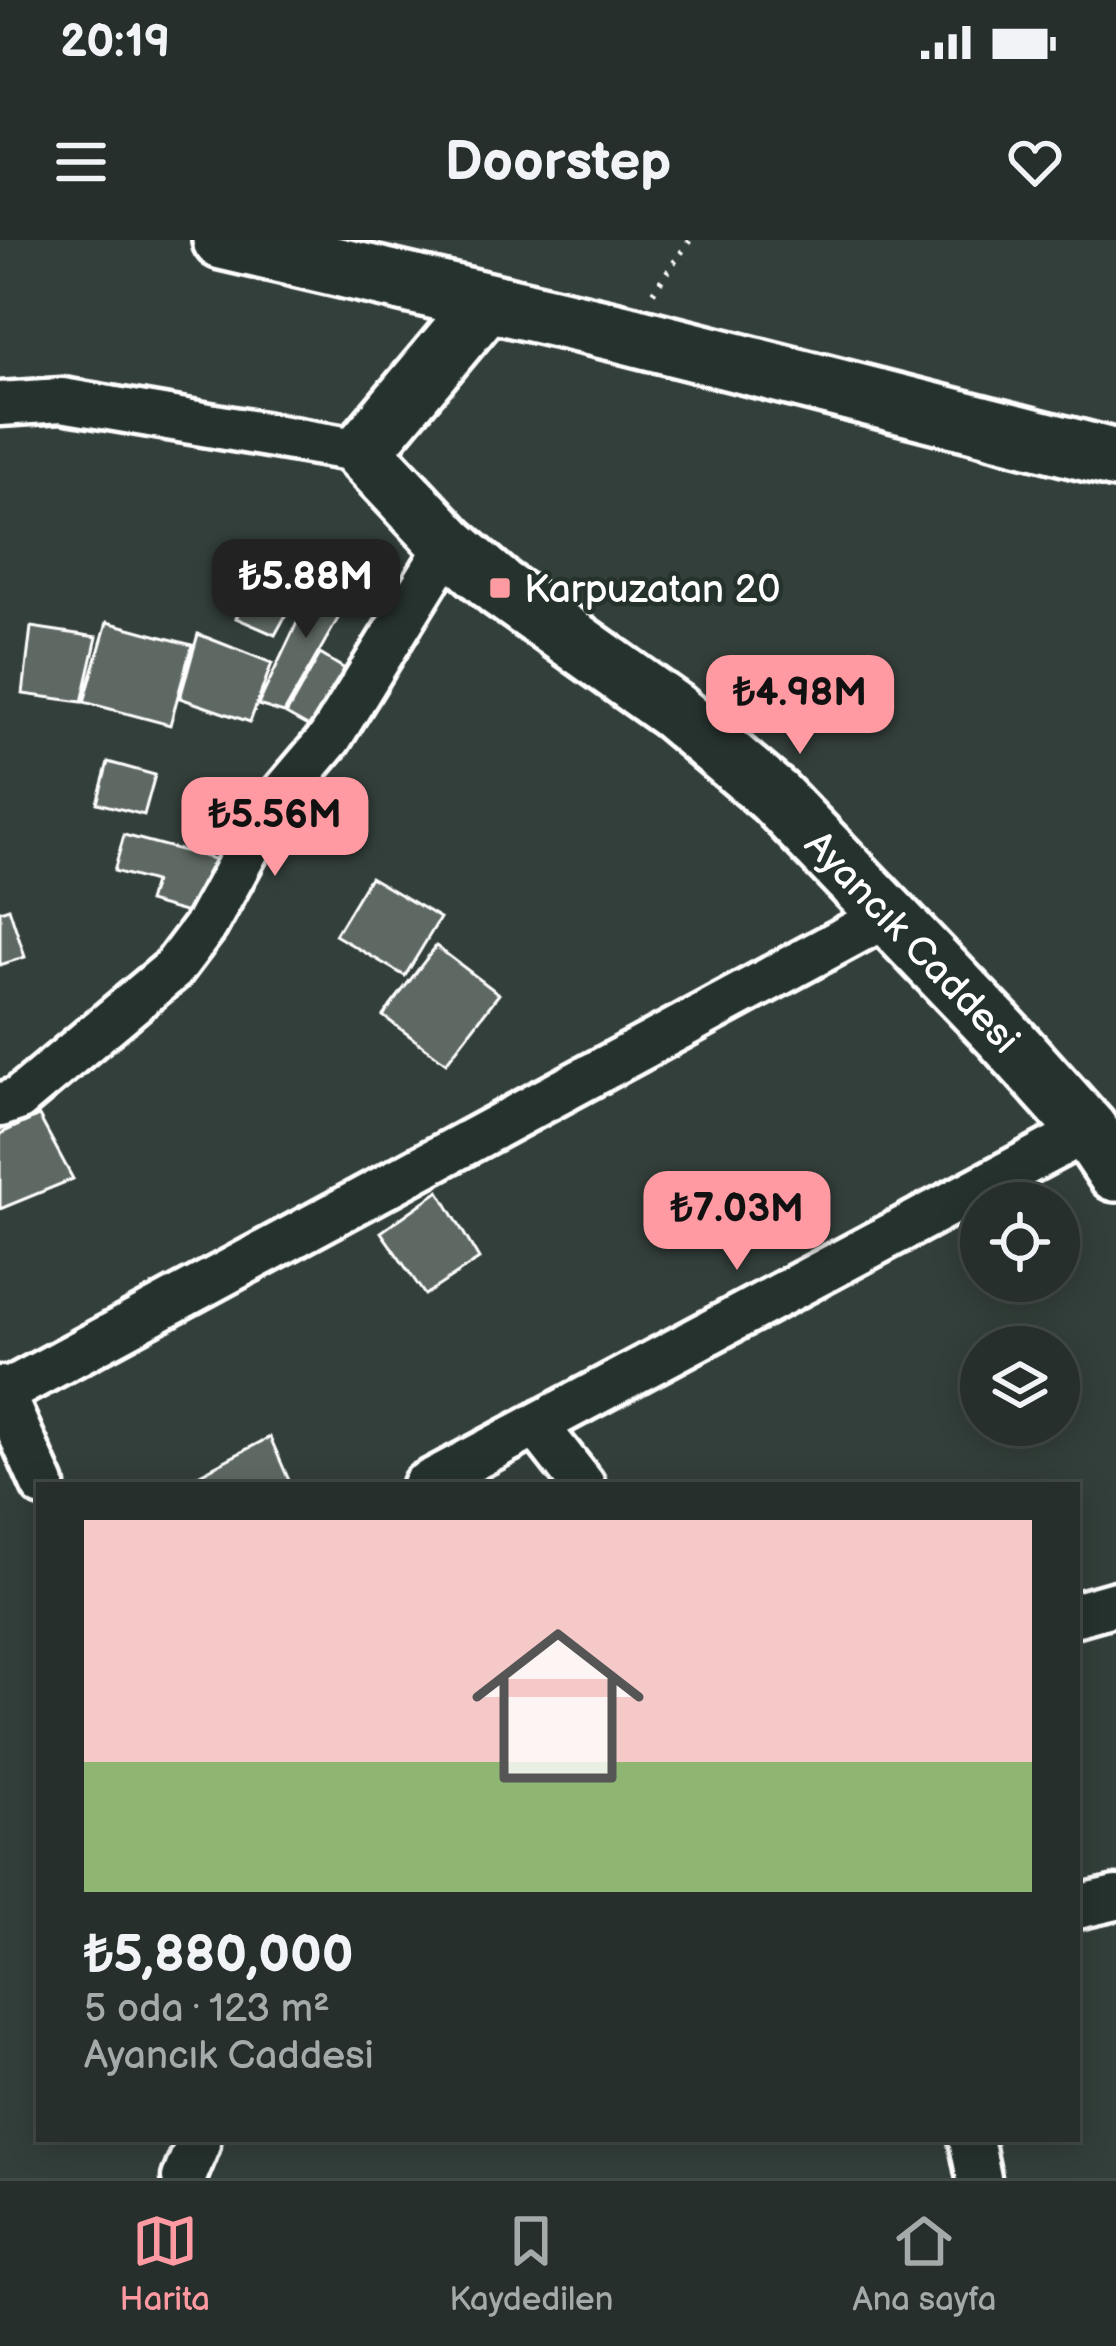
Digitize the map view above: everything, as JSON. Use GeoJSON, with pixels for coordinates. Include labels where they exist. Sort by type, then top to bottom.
{"type":"FeatureCollection","features":[{"type":"Feature","properties":{"kind":"street"},"geometry":{"type":"LineString","coordinates":[[222,240],[621,333],[1116,459]]}},
{"type":"Feature","properties":{"kind":"street"},"geometry":{"type":"LineString","coordinates":[[0,404],[62,400],[362,451],[486,304]]}},
{"type":"Feature","properties":{"kind":"street","name":"Ayancık Caddesi"},"geometry":{"type":"LineString","coordinates":[[362,451],[449,544],[558,633],[674,711],[775,796],[890,914],[1102,1151]]}},
{"type":"Feature","properties":{"kind":"street"},"geometry":{"type":"LineString","coordinates":[[0,1105],[18,1099],[172,970],[189,949],[269,810],[330,738],[449,544]]}},
{"type":"Feature","properties":{"kind":"street"},"geometry":{"type":"LineString","coordinates":[[42,1482],[1,1392],[890,914]]}},
{"type":"Feature","properties":{"kind":"street"},"geometry":{"type":"LineString","coordinates":[[430,1482],[536,1425],[1102,1151]]}},
{"type":"Feature","properties":{"kind":"street"},"geometry":{"type":"LineString","coordinates":[[536,1425],[581,1482]]}},
{"type":"Feature","properties":{"kind":"street"},"geometry":{"type":"LineString","coordinates":[[1080,1612],[1116,1604]]}},
{"type":"Feature","properties":{"kind":"street"},"geometry":{"type":"LineString","coordinates":[[1080,1906],[1116,1898]]}},
{"type":"Feature","properties":{"kind":"street"},"geometry":{"type":"LineString","coordinates":[[972,2142],[979,2178]]}},
{"type":"Feature","properties":{"kind":"path"},"geometry":{"type":"LineString","coordinates":[[621,333],[690,240]]}},
{"type":"Feature","properties":{"kind":"building"},"geometry":{"type":"Polygon","coordinates":[[[321,572],[355,589],[284,713],[258,705],[321,572]]]}},
{"type":"Feature","properties":{"kind":"building"},"geometry":{"type":"Polygon","coordinates":[[[252,587],[292,604],[275,635],[236,618],[252,587]]]}},
{"type":"Feature","properties":{"kind":"building"},"geometry":{"type":"Polygon","coordinates":[[[107,622],[192,645],[170,725],[84,702],[107,622]]]}},
{"type":"Feature","properties":{"kind":"building"},"geometry":{"type":"Polygon","coordinates":[[[31,627],[97,637],[82,702],[23,694],[31,627]]]}},
{"type":"Feature","properties":{"kind":"building"},"geometry":{"type":"Polygon","coordinates":[[[198,634],[272,663],[250,722],[180,698],[198,634]]]}},
{"type":"Feature","properties":{"kind":"building"},"geometry":{"type":"Polygon","coordinates":[[[320,654],[370,684],[336,742],[286,714],[320,654]]]}},
{"type":"Feature","properties":{"kind":"building"},"geometry":{"type":"Polygon","coordinates":[[[108,762],[155,775],[144,815],[97,803],[108,762]]]}},
{"type":"Feature","properties":{"kind":"building"},"geometry":{"type":"Polygon","coordinates":[[[124,835],[218,860],[202,917],[148,902],[154,882],[114,871],[124,835]]]}},
{"type":"Feature","properties":{"kind":"building"},"geometry":{"type":"Polygon","coordinates":[[[370,877],[440,918],[405,976],[335,935],[370,877]]]}},
{"type":"Feature","properties":{"kind":"building"},"geometry":{"type":"Polygon","coordinates":[[[9,908],[25,957],[0,965],[0,911],[9,908]]]}},
{"type":"Feature","properties":{"kind":"building"},"geometry":{"type":"Polygon","coordinates":[[[436,946],[499,994],[446,1063],[383,1016],[436,946]]]}},
{"type":"Feature","properties":{"kind":"building"},"geometry":{"type":"Polygon","coordinates":[[[39,1116],[73,1179],[0,1209],[0,1134],[39,1116]]]}},
{"type":"Feature","properties":{"kind":"building"},"geometry":{"type":"Polygon","coordinates":[[[439,1191],[479,1259],[425,1295],[381,1232],[439,1191]]]}},
{"type":"Feature","properties":{"kind":"building"},"geometry":{"type":"Polygon","coordinates":[[[270,1437],[290,1482],[185,1482],[270,1437]]]}},
{"type":"Feature","properties":{"kind":"place","name":"Karpuzatan 20"},"geometry":{"type":"Point","coordinates":[500,588]}}]}
